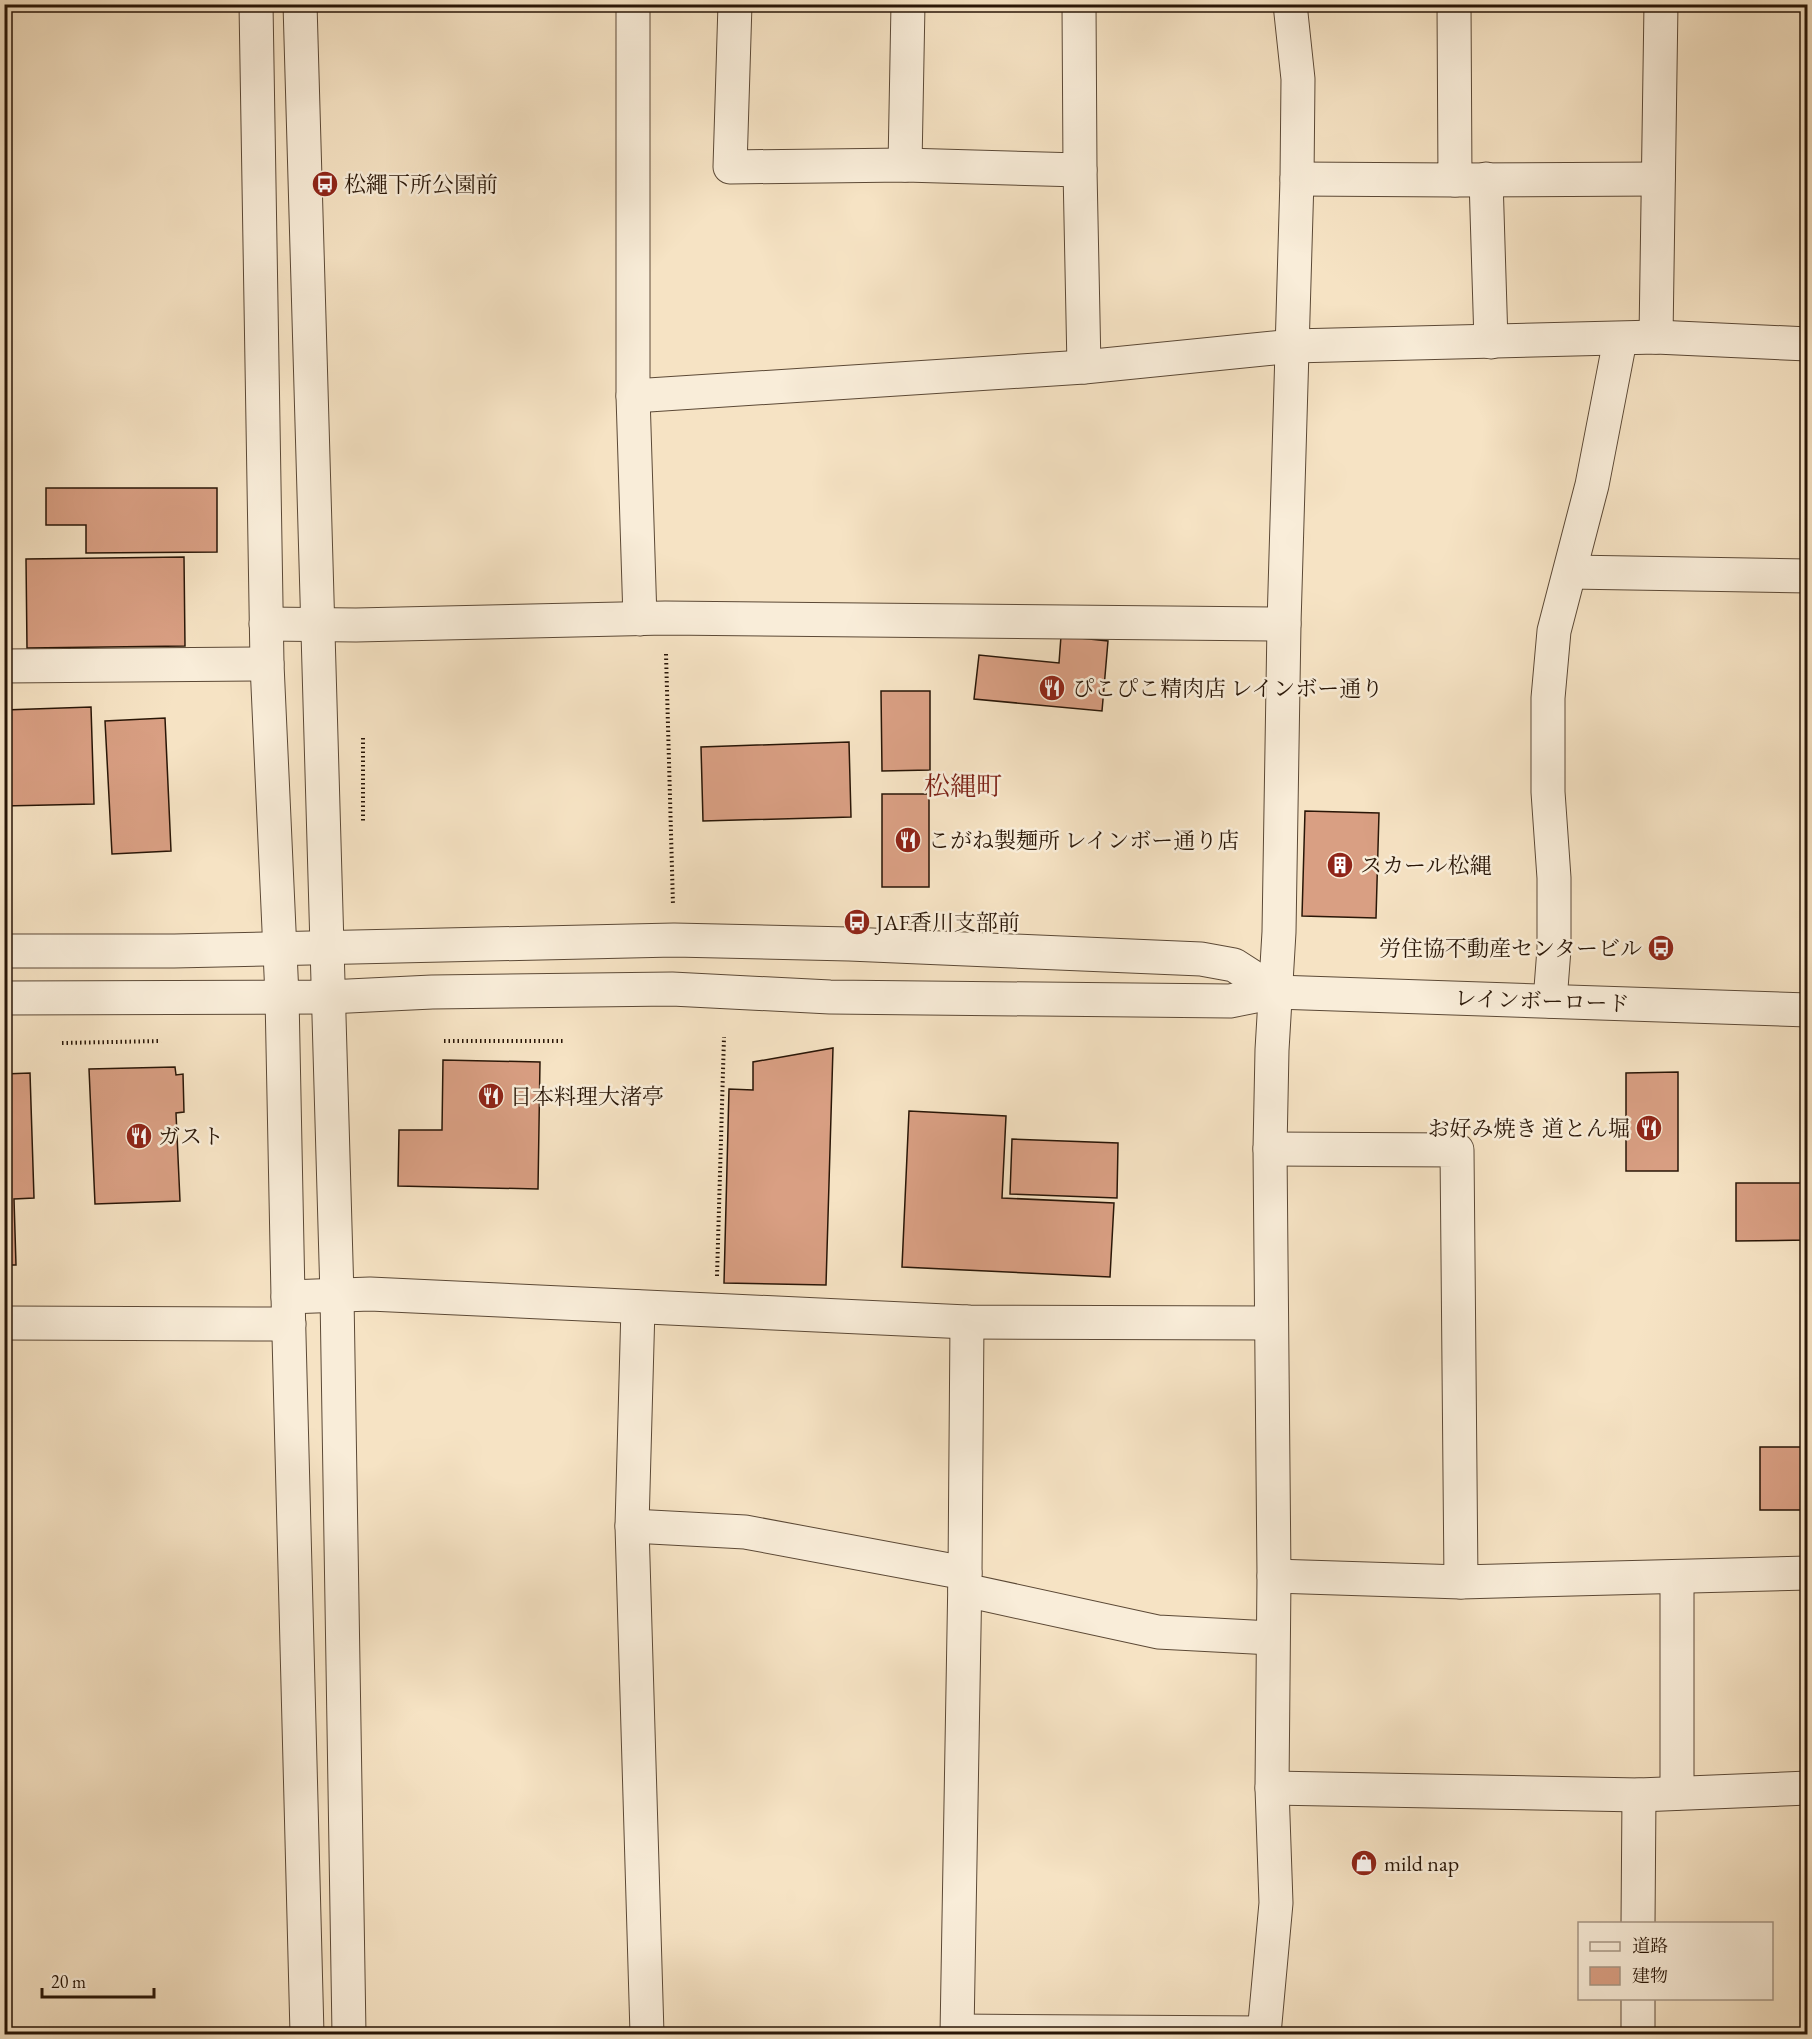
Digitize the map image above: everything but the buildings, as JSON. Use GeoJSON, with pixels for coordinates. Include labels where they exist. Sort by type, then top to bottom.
{"type":"FeatureCollection","features":[{"type":"Feature","properties":{"kind":"street"},"geometry":{"type":"LineString","coordinates":[[256,4],[267,664],[282,996],[308,2034]]}},
{"type":"Feature","properties":{"kind":"street"},"geometry":{"type":"LineString","coordinates":[[300,4],[337,1296],[349,2034]]}},
{"type":"Feature","properties":{"kind":"street"},"geometry":{"type":"LineString","coordinates":[[633,4],[633,396],[652,618]]}},
{"type":"Feature","properties":{"kind":"street"},"geometry":{"type":"LineString","coordinates":[[735,4],[730,167],[905,165],[1080,170]]}},
{"type":"Feature","properties":{"kind":"street"},"geometry":{"type":"LineString","coordinates":[[905,165],[908,4]]}},
{"type":"Feature","properties":{"kind":"street"},"geometry":{"type":"LineString","coordinates":[[1079,4],[1084,367]]}},
{"type":"Feature","properties":{"kind":"street"},"geometry":{"type":"LineString","coordinates":[[967,1322],[957,2033],[1264,2034],[1276,1904],[1272,1788],[1274,1576],[1270,1149],[1279,932],[1284,624],[1297,179],[1298,80],[1290,4]]}},
{"type":"Feature","properties":{"kind":"street"},"geometry":{"type":"LineString","coordinates":[[1454,4],[1471,179],[1491,342]]}},
{"type":"Feature","properties":{"kind":"street"},"geometry":{"type":"LineString","coordinates":[[1656,337],[1661,4]]}},
{"type":"Feature","properties":{"kind":"street"},"geometry":{"type":"LineString","coordinates":[[1297,179],[1658,179]]}},
{"type":"Feature","properties":{"kind":"street"},"geometry":{"type":"LineString","coordinates":[[633,396],[1084,367],[1293,346],[1620,340],[1656,337],[1808,344]]}},
{"type":"Feature","properties":{"kind":"street"},"geometry":{"type":"LineString","coordinates":[[1550,1001],[1554,937],[1554,878],[1548,792],[1548,698],[1554,631],[1592,485],[1620,340]]}},
{"type":"Feature","properties":{"kind":"street"},"geometry":{"type":"LineString","coordinates":[[1570,572],[1808,576]]}},
{"type":"Feature","properties":{"kind":"street"},"geometry":{"type":"LineString","coordinates":[[266,624],[652,618],[1284,624]]}},
{"type":"Feature","properties":{"kind":"street"},"geometry":{"type":"LineString","coordinates":[[4,666],[267,664]]}},
{"type":"Feature","properties":{"kind":"street"},"geometry":{"type":"LineString","coordinates":[[4,951],[174,951],[685,940],[849,944],[1201,959],[1233,964],[1276,992]]}},
{"type":"Feature","properties":{"kind":"street","name":"レインボーロード"},"geometry":{"type":"LineString","coordinates":[[4,998],[328,997],[432,992],[672,989],[830,997],[1230,1001],[1276,992],[1808,1010]]}},
{"type":"Feature","properties":{"kind":"street"},"geometry":{"type":"LineString","coordinates":[[1270,1149],[1457,1150],[1461,1582]]}},
{"type":"Feature","properties":{"kind":"street"},"geometry":{"type":"LineString","coordinates":[[4,1323],[289,1311],[337,1296],[370,1294],[967,1322],[1272,1323]]}},
{"type":"Feature","properties":{"kind":"street"},"geometry":{"type":"LineString","coordinates":[[638,1307],[632,1526],[646,2034]]}},
{"type":"Feature","properties":{"kind":"street"},"geometry":{"type":"LineString","coordinates":[[632,1526],[745,1532],[965,1581],[1158,1632],[1272,1638]]}},
{"type":"Feature","properties":{"kind":"street"},"geometry":{"type":"LineString","coordinates":[[1274,1576],[1461,1582],[1808,1573]]}},
{"type":"Feature","properties":{"kind":"street"},"geometry":{"type":"LineString","coordinates":[[1677,1576],[1677,1793]]}},
{"type":"Feature","properties":{"kind":"street"},"geometry":{"type":"LineString","coordinates":[[1272,1788],[1639,1795],[1808,1788]]}},
{"type":"Feature","properties":{"kind":"street"},"geometry":{"type":"LineString","coordinates":[[1638,1922],[1639,1795]]}},
{"type":"Feature","properties":{"kind":"street"},"geometry":{"type":"LineString","coordinates":[[1638,2000],[1638,2034]]}},
{"type":"Feature","properties":{"kind":"path"},"geometry":{"type":"LineString","coordinates":[[652,618],[673,905]]}},
{"type":"Feature","properties":{"kind":"path"},"geometry":{"type":"LineString","coordinates":[[363,738],[363,821]]}},
{"type":"Feature","properties":{"kind":"path"},"geometry":{"type":"LineString","coordinates":[[716,1311],[724,1037]]}},
{"type":"Feature","properties":{"kind":"path"},"geometry":{"type":"LineString","coordinates":[[62,1043],[161,1041]]}},
{"type":"Feature","properties":{"kind":"path"},"geometry":{"type":"LineString","coordinates":[[444,1041],[566,1041]]}},
{"type":"Feature","properties":{"kind":"place","name":"松繩下所公園前"},"geometry":{"type":"Point","coordinates":[325,184]}},
{"type":"Feature","properties":{"kind":"place","name":"ぴこぴこ精肉店 レインボー通り"},"geometry":{"type":"Point","coordinates":[1052,688]}},
{"type":"Feature","properties":{"kind":"place","name":"こがね製麺所 レインボー通り店"},"geometry":{"type":"Point","coordinates":[908,840]}},
{"type":"Feature","properties":{"kind":"place","name":"スカール松縄"},"geometry":{"type":"Point","coordinates":[1340,865]}},
{"type":"Feature","properties":{"kind":"place","name":"JAF香川支部前"},"geometry":{"type":"Point","coordinates":[857,922]}},
{"type":"Feature","properties":{"kind":"place","name":"労住協不動産センタービル"},"geometry":{"type":"Point","coordinates":[1661,948]}},
{"type":"Feature","properties":{"kind":"place","name":"日本料理大渚亭"},"geometry":{"type":"Point","coordinates":[491,1096]}},
{"type":"Feature","properties":{"kind":"place","name":"お好み焼き 道とん堀"},"geometry":{"type":"Point","coordinates":[1649,1128]}},
{"type":"Feature","properties":{"kind":"place","name":"ガスト"},"geometry":{"type":"Point","coordinates":[139,1136]}},
{"type":"Feature","properties":{"kind":"place","name":"mild nap"},"geometry":{"type":"Point","coordinates":[1364,1863]}},
{"type":"Feature","properties":{"kind":"district","name":"松縄町"},"geometry":{"type":"Point","coordinates":[963,786]}}]}
